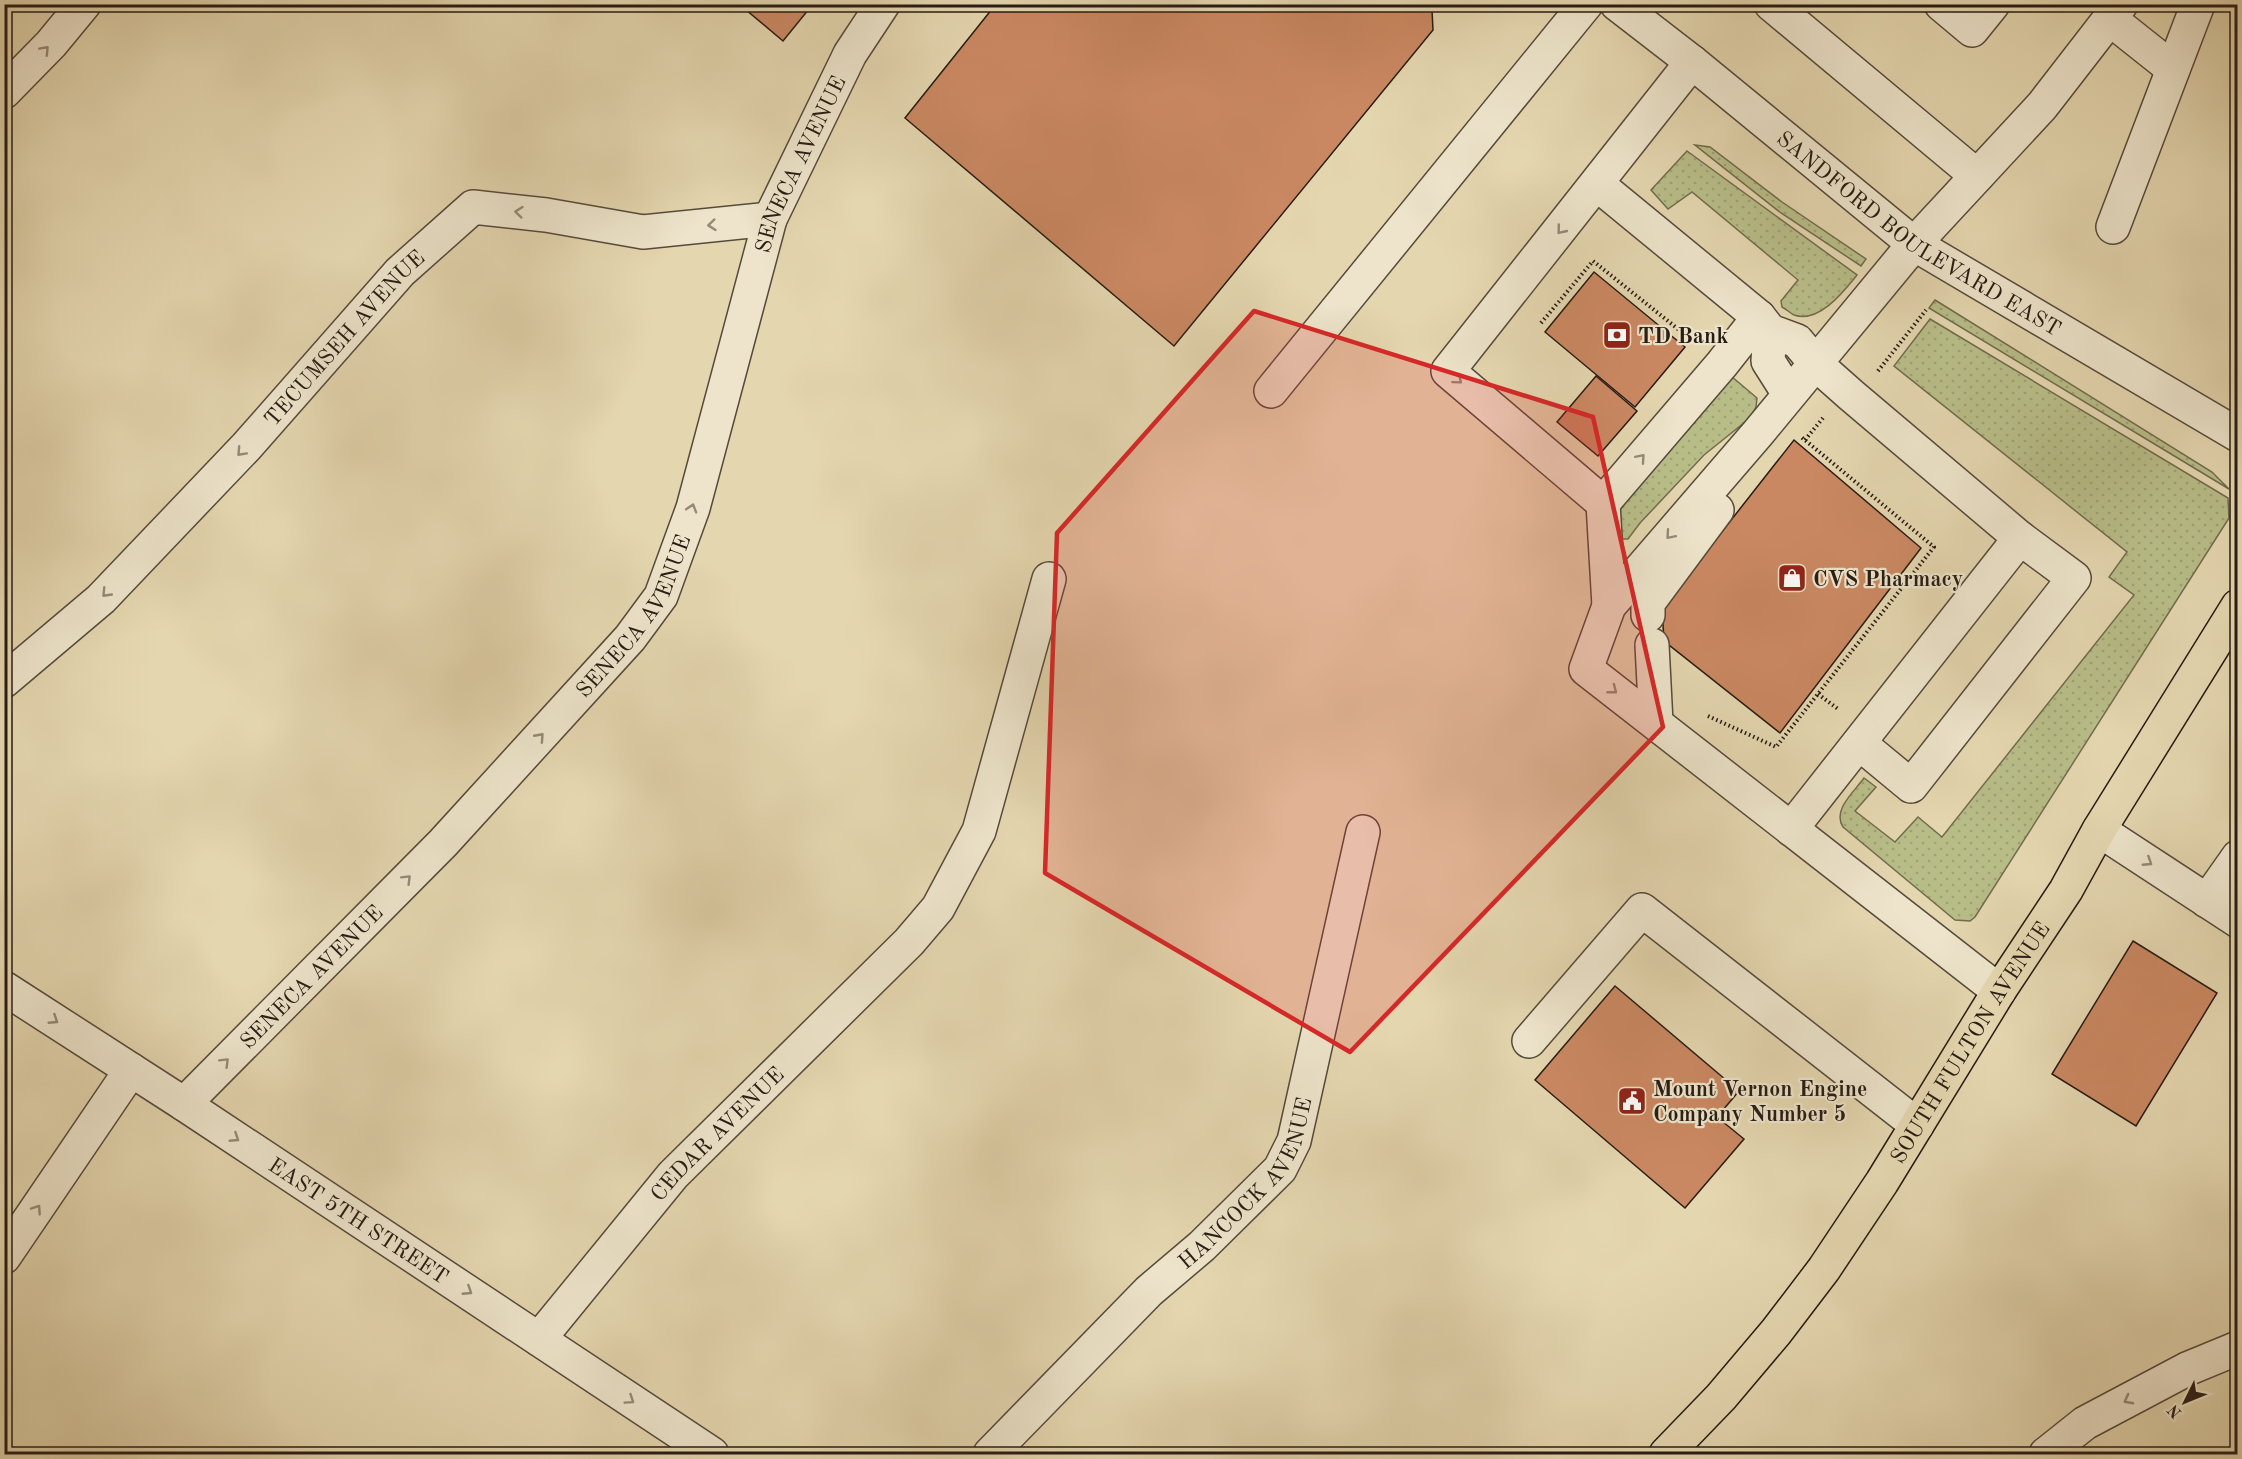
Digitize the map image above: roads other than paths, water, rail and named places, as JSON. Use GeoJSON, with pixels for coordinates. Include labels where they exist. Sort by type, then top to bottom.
{"type":"FeatureCollection","features":[{"type":"Feature","properties":{"kind":"main road","name":"SOUTH FULTON AVENUE"},"geometry":{"type":"LineString","coordinates":[[1665,1455],[1721,1397],[1776,1332],[1824,1269],[1882,1182],[1999,991],[2066,890],[2098,830],[2238,606]]}},
{"type":"Feature","properties":{"kind":"street"},"geometry":{"type":"LineString","coordinates":[[4,92],[51,44],[84,4]]}},
{"type":"Feature","properties":{"kind":"street","name":"SENECA AVENUE"},"geometry":{"type":"LineString","coordinates":[[184,1104],[443,843],[630,638],[661,596],[693,508],[770,219],[850,54],[883,4]]}},
{"type":"Feature","properties":{"kind":"street"},"geometry":{"type":"LineString","coordinates":[[1272,391],[1586,4]]}},
{"type":"Feature","properties":{"kind":"street","name":"SANDFORD BOULEVARD EAST"},"geometry":{"type":"LineString","coordinates":[[1617,4],[1692,62],[1914,244],[2238,435]]}},
{"type":"Feature","properties":{"kind":"street"},"geometry":{"type":"LineString","coordinates":[[1771,4],[1977,176]]}},
{"type":"Feature","properties":{"kind":"street"},"geometry":{"type":"LineString","coordinates":[[1941,4],[1972,30],[1993,4]]}},
{"type":"Feature","properties":{"kind":"street"},"geometry":{"type":"LineString","coordinates":[[2113,227],[2198,4]]}},
{"type":"Feature","properties":{"kind":"street"},"geometry":{"type":"LineString","coordinates":[[1999,991],[1586,669],[1609,606],[1816,364],[1914,244],[2042,106],[2116,12],[2174,69]]}},
{"type":"Feature","properties":{"kind":"street"},"geometry":{"type":"LineString","coordinates":[[1603,503],[1448,371],[1692,62]]}},
{"type":"Feature","properties":{"kind":"street"},"geometry":{"type":"LineString","coordinates":[[1597,184],[1764,324],[1797,341],[1816,364],[2020,538],[2074,578],[1911,786],[1857,746]]}},
{"type":"Feature","properties":{"kind":"street","name":"TECUMSEH AVENUE"},"geometry":{"type":"LineString","coordinates":[[4,681],[101,599],[246,447],[400,273],[472,207],[546,215],[643,232],[770,219]]}},
{"type":"Feature","properties":{"kind":"street"},"geometry":{"type":"LineString","coordinates":[[1609,606],[1603,503],[1722,364],[1764,324]]}},
{"type":"Feature","properties":{"kind":"street"},"geometry":{"type":"LineString","coordinates":[[1656,723],[1648,603],[1752,462],[1773,414],[1764,324]]}},
{"type":"Feature","properties":{"kind":"street"},"geometry":{"type":"LineString","coordinates":[[1791,829],[2020,538]]}},
{"type":"Feature","properties":{"kind":"street","name":"CEDAR AVENUE"},"geometry":{"type":"LineString","coordinates":[[539,1339],[674,1175],[909,942],[938,908],[979,831],[1049,579]]}},
{"type":"Feature","properties":{"kind":"street"},"geometry":{"type":"LineString","coordinates":[[2098,830],[2238,921]]}},
{"type":"Feature","properties":{"kind":"street","name":"HANCOCK AVENUE"},"geometry":{"type":"LineString","coordinates":[[990,1455],[1149,1291],[1203,1246],[1280,1169],[1294,1141],[1363,832]]}},
{"type":"Feature","properties":{"kind":"street"},"geometry":{"type":"LineString","coordinates":[[2207,901],[2238,857]]}},
{"type":"Feature","properties":{"kind":"street"},"geometry":{"type":"LineString","coordinates":[[1529,1041],[1642,910],[1917,1125]]}},
{"type":"Feature","properties":{"kind":"street","name":"EAST 5TH STREET"},"geometry":{"type":"LineString","coordinates":[[4,988],[184,1104],[712,1455]]}},
{"type":"Feature","properties":{"kind":"street"},"geometry":{"type":"LineString","coordinates":[[4,1257],[131,1070]]}},
{"type":"Feature","properties":{"kind":"street"},"geometry":{"type":"LineString","coordinates":[[2046,1455],[2085,1423],[2187,1369],[2238,1348]]}},
{"type":"Feature","properties":{"kind":"place","name":"TD Bank"},"geometry":{"type":"Point","coordinates":[1617,335]}},
{"type":"Feature","properties":{"kind":"place","name":"CVS Pharmacy"},"geometry":{"type":"Point","coordinates":[1792,578]}},
{"type":"Feature","properties":{"kind":"place","name":"Mount Vernon Engine Company Number 5"},"geometry":{"type":"Point","coordinates":[1632,1101]}}]}
